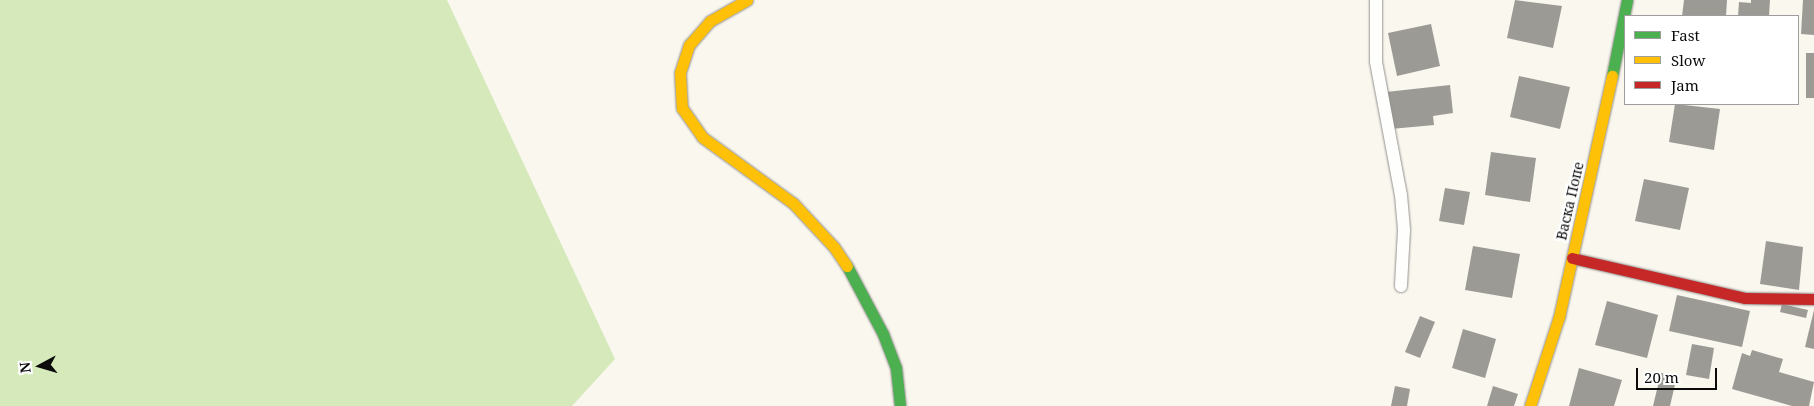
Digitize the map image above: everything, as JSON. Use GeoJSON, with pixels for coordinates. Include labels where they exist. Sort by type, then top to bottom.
{"type":"FeatureCollection","features":[{"type":"Feature","properties":{"kind":"street"},"geometry":{"type":"LineString","coordinates":[[747,0],[710,21],[689,45],[680,73],[682,108],[702,137],[793,202],[834,248],[852,274],[883,334],[896,368],[900,406]]}},
{"type":"Feature","properties":{"kind":"street","name":"Васка Попе"},"geometry":{"type":"LineString","coordinates":[[1530,406],[1559,317],[1627,0]]}},
{"type":"Feature","properties":{"kind":"street"},"geometry":{"type":"LineString","coordinates":[[1572,258],[1745,298],[1814,299]]}},
{"type":"Feature","properties":{"kind":"lane"},"geometry":{"type":"LineString","coordinates":[[1376,0],[1378,79],[1401,195],[1404,230],[1401,286]]}},
{"type":"Feature","properties":{"kind":"green space"},"geometry":{"type":"Polygon","coordinates":[[[0,0],[447,0],[615,359],[572,406],[0,406],[0,0]]]}},
{"type":"Feature","properties":{"kind":"building"},"geometry":{"type":"Polygon","coordinates":[[[1515,0],[1562,6],[1553,48],[1507,38],[1515,0]]]}},
{"type":"Feature","properties":{"kind":"building"},"geometry":{"type":"Polygon","coordinates":[[[1684,0],[1727,0],[1726,15],[1682,15],[1684,0]]]}},
{"type":"Feature","properties":{"kind":"building"},"geometry":{"type":"Polygon","coordinates":[[[1751,0],[1770,0],[1769,15],[1738,15],[1739,2],[1751,3],[1751,0]]]}},
{"type":"Feature","properties":{"kind":"building"},"geometry":{"type":"Polygon","coordinates":[[[1803,0],[1814,0],[1814,35],[1801,34],[1803,0]]]}},
{"type":"Feature","properties":{"kind":"building"},"geometry":{"type":"Polygon","coordinates":[[[1431,24],[1440,66],[1397,76],[1388,33],[1431,24]]]}},
{"type":"Feature","properties":{"kind":"building"},"geometry":{"type":"Polygon","coordinates":[[[1806,53],[1814,53],[1814,98],[1806,98],[1806,53]]]}},
{"type":"Feature","properties":{"kind":"building"},"geometry":{"type":"Polygon","coordinates":[[[1519,76],[1570,87],[1560,129],[1510,117],[1519,76]]]}},
{"type":"Feature","properties":{"kind":"building"},"geometry":{"type":"Polygon","coordinates":[[[1450,85],[1453,113],[1433,116],[1434,125],[1391,129],[1386,92],[1450,85]]]}},
{"type":"Feature","properties":{"kind":"building"},"geometry":{"type":"Polygon","coordinates":[[[1675,105],[1720,109],[1714,150],[1669,142],[1675,105]]]}},
{"type":"Feature","properties":{"kind":"building"},"geometry":{"type":"Polygon","coordinates":[[[1491,152],[1536,158],[1530,202],[1485,195],[1491,152]]]}},
{"type":"Feature","properties":{"kind":"building"},"geometry":{"type":"Polygon","coordinates":[[[1644,179],[1689,188],[1680,230],[1635,221],[1644,179]]]}},
{"type":"Feature","properties":{"kind":"building"},"geometry":{"type":"Polygon","coordinates":[[[1445,188],[1470,192],[1464,225],[1439,221],[1445,188]]]}},
{"type":"Feature","properties":{"kind":"building"},"geometry":{"type":"Polygon","coordinates":[[[1766,241],[1803,247],[1799,290],[1760,284],[1766,241]]]}},
{"type":"Feature","properties":{"kind":"building"},"geometry":{"type":"Polygon","coordinates":[[[1473,246],[1520,254],[1512,298],[1465,290],[1473,246]]]}},
{"type":"Feature","properties":{"kind":"building"},"geometry":{"type":"Polygon","coordinates":[[[1677,295],[1750,311],[1742,347],[1669,331],[1677,295]]]}},
{"type":"Feature","properties":{"kind":"building"},"geometry":{"type":"Polygon","coordinates":[[[1607,301],[1658,315],[1647,358],[1595,345],[1607,301]]]}},
{"type":"Feature","properties":{"kind":"building"},"geometry":{"type":"Polygon","coordinates":[[[1782,304],[1808,310],[1806,318],[1780,312],[1782,304]]]}},
{"type":"Feature","properties":{"kind":"building"},"geometry":{"type":"Polygon","coordinates":[[[1814,310],[1814,349],[1805,347],[1814,310]]]}},
{"type":"Feature","properties":{"kind":"building"},"geometry":{"type":"Polygon","coordinates":[[[1420,316],[1435,322],[1420,358],[1405,352],[1420,316]]]}},
{"type":"Feature","properties":{"kind":"building"},"geometry":{"type":"Polygon","coordinates":[[[1463,329],[1496,339],[1485,378],[1452,368],[1463,329]]]}},
{"type":"Feature","properties":{"kind":"building"},"geometry":{"type":"Polygon","coordinates":[[[1692,344],[1714,348],[1709,379],[1686,375],[1692,344]]]}},
{"type":"Feature","properties":{"kind":"building"},"geometry":{"type":"Polygon","coordinates":[[[1752,350],[1783,359],[1779,372],[1814,382],[1809,406],[1792,406],[1732,389],[1742,353],[1750,356],[1752,350]]]}},
{"type":"Feature","properties":{"kind":"building"},"geometry":{"type":"Polygon","coordinates":[[[1579,368],[1622,380],[1614,406],[1569,406],[1579,368]]]}},
{"type":"Feature","properties":{"kind":"building"},"geometry":{"type":"Polygon","coordinates":[[[1661,373],[1677,376],[1670,406],[1653,406],[1661,373]]]}},
{"type":"Feature","properties":{"kind":"building"},"geometry":{"type":"Polygon","coordinates":[[[1395,386],[1410,389],[1407,406],[1391,406],[1395,386]]]}},
{"type":"Feature","properties":{"kind":"building"},"geometry":{"type":"Polygon","coordinates":[[[1493,386],[1518,394],[1514,406],[1487,406],[1493,386]]]}},
{"type":"Feature","properties":{"kind":"traffic: fast"},"geometry":{"type":"LineString","coordinates":[[1624,15],[1627,0]]}},
{"type":"Feature","properties":{"kind":"traffic: fast"},"geometry":{"type":"LineString","coordinates":[[1612,76],[1624,15]]}},
{"type":"Feature","properties":{"kind":"traffic: fast"},"geometry":{"type":"LineString","coordinates":[[847,266],[883,334],[896,368],[900,406]]}},
{"type":"Feature","properties":{"kind":"traffic: slow"},"geometry":{"type":"LineString","coordinates":[[747,0],[710,21],[689,45],[680,73],[682,108],[702,137],[793,203],[834,247],[847,266]]}},
{"type":"Feature","properties":{"kind":"traffic: slow"},"geometry":{"type":"LineString","coordinates":[[1530,406],[1559,317],[1612,76]]}},
{"type":"Feature","properties":{"kind":"traffic: jam"},"geometry":{"type":"LineString","coordinates":[[1572,258],[1745,298],[1814,299]]}}]}
